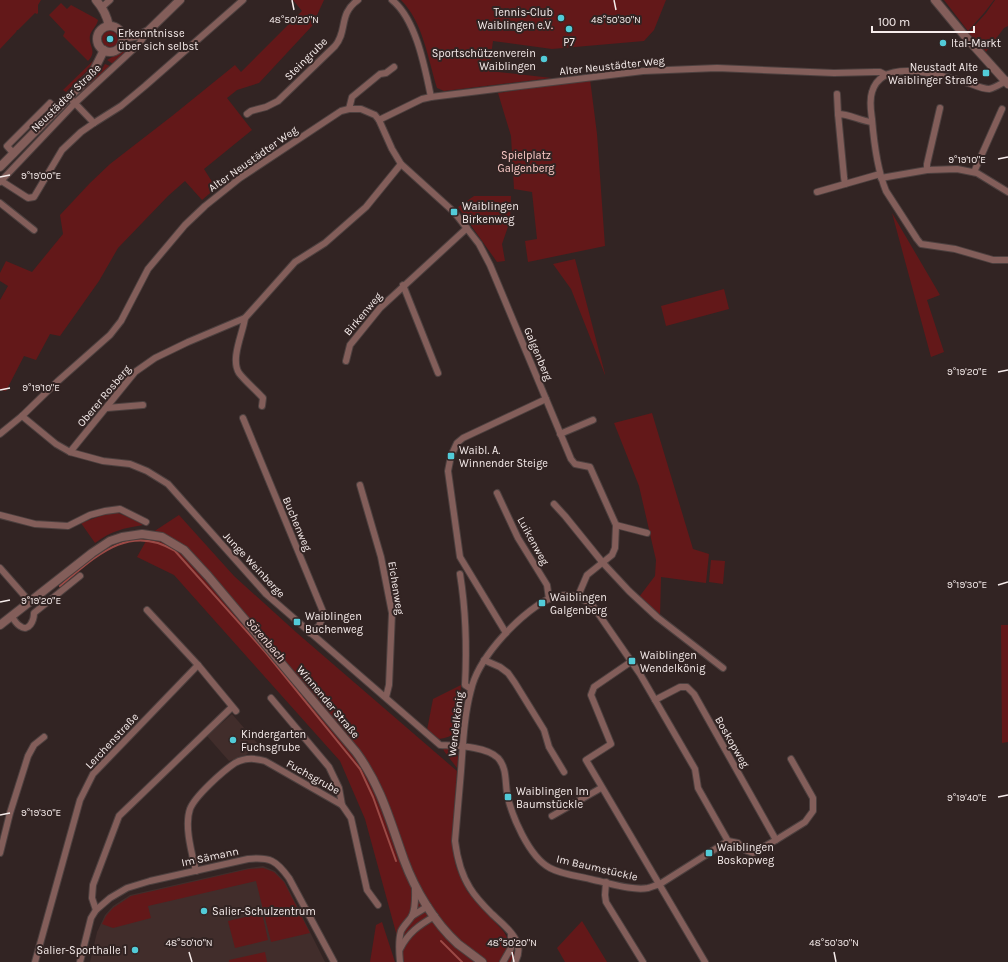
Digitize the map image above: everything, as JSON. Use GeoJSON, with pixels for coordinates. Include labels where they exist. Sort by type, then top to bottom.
{"type":"FeatureCollection","features":[{"type":"Feature","properties":{"kind":"street"},"geometry":{"type":"LineString","coordinates":[[96,0],[102,7],[107,17],[109,26]]}},
{"type":"Feature","properties":{"kind":"street"},"geometry":{"type":"LineString","coordinates":[[102,7],[110,0]]}},
{"type":"Feature","properties":{"kind":"street","name":"Neustädter Straße"},"geometry":{"type":"LineString","coordinates":[[0,167],[56,109],[72,100],[134,49],[148,31],[180,0]]}},
{"type":"Feature","properties":{"kind":"street"},"geometry":{"type":"LineString","coordinates":[[2,182],[28,198],[34,197],[49,175],[62,150],[81,132],[121,106],[243,0]]}},
{"type":"Feature","properties":{"kind":"street","name":"Steingrube"},"geometry":{"type":"LineString","coordinates":[[247,114],[251,111],[266,107],[278,101],[335,46],[340,38],[345,15],[351,6],[358,0]]}},
{"type":"Feature","properties":{"kind":"street"},"geometry":{"type":"LineString","coordinates":[[392,0],[403,11],[410,25],[426,72],[431,97]]}},
{"type":"Feature","properties":{"kind":"street"},"geometry":{"type":"LineString","coordinates":[[935,0],[964,35],[1007,82],[988,89],[962,81],[908,70],[893,72],[886,75],[872,91],[871,106],[874,145],[881,176],[886,191],[921,244],[955,249],[993,260],[1008,260]]}},
{"type":"Feature","properties":{"kind":"street"},"geometry":{"type":"LineString","coordinates":[[109,26],[120,30],[123,38],[123,42],[118,49],[110,52],[99,46],[97,38],[101,30],[109,26]]}},
{"type":"Feature","properties":{"kind":"street","name":"Neustädter Straße"},"geometry":{"type":"LineString","coordinates":[[123,38],[140,35],[148,31]]}},
{"type":"Feature","properties":{"kind":"street","name":"Neustädter Straße"},"geometry":{"type":"LineString","coordinates":[[2,182],[72,100],[92,74],[104,50]]}},
{"type":"Feature","properties":{"kind":"street"},"geometry":{"type":"LineString","coordinates":[[379,120],[375,115],[367,110],[348,109],[352,97],[380,74],[386,73],[394,67]]}},
{"type":"Feature","properties":{"kind":"street","name":"Alter Neustädter Weg"},"geometry":{"type":"LineString","coordinates":[[379,120],[422,99],[431,97],[643,71],[717,68],[834,73],[880,72],[886,75]]}},
{"type":"Feature","properties":{"kind":"street"},"geometry":{"type":"LineString","coordinates":[[837,94],[842,164],[846,184]]}},
{"type":"Feature","properties":{"kind":"street"},"geometry":{"type":"LineString","coordinates":[[72,100],[94,123]]}},
{"type":"Feature","properties":{"kind":"street"},"geometry":{"type":"LineString","coordinates":[[927,170],[927,164],[940,108]]}},
{"type":"Feature","properties":{"kind":"street","name":"Alter Neustädter Weg"},"geometry":{"type":"LineString","coordinates":[[0,434],[22,416],[58,381],[110,335],[121,321],[148,269],[190,220],[240,178],[333,116],[348,109]]}},
{"type":"Feature","properties":{"kind":"street"},"geometry":{"type":"LineString","coordinates":[[974,172],[1002,109]]}},
{"type":"Feature","properties":{"kind":"street"},"geometry":{"type":"LineString","coordinates":[[838,114],[845,114],[867,122],[872,122]]}},
{"type":"Feature","properties":{"kind":"street","name":"Galgenberg"},"geometry":{"type":"LineString","coordinates":[[379,120],[401,164],[451,209],[479,244],[490,265],[571,460],[575,464],[590,467],[616,525]]}},
{"type":"Feature","properties":{"kind":"street","name":"Oberer Rosberg"},"geometry":{"type":"LineString","coordinates":[[70,452],[135,372],[156,358],[188,342],[245,318],[295,262],[325,243],[366,207],[401,164]]}},
{"type":"Feature","properties":{"kind":"street"},"geometry":{"type":"LineString","coordinates":[[817,192],[881,176],[927,170],[957,169],[974,172],[1007,190]]}},
{"type":"Feature","properties":{"kind":"street"},"geometry":{"type":"LineString","coordinates":[[0,203],[34,230]]}},
{"type":"Feature","properties":{"kind":"street","name":"Birkenweg"},"geometry":{"type":"LineString","coordinates":[[346,361],[350,345],[380,308],[466,228]]}},
{"type":"Feature","properties":{"kind":"street"},"geometry":{"type":"LineString","coordinates":[[403,285],[438,373]]}},
{"type":"Feature","properties":{"kind":"street","name":"Oberer Rosberg"},"geometry":{"type":"LineString","coordinates":[[245,318],[238,343],[236,364],[239,373],[263,398],[262,406]]}},
{"type":"Feature","properties":{"kind":"street"},"geometry":{"type":"LineString","coordinates":[[506,633],[460,557],[448,471],[457,443],[462,438],[546,399]]}},
{"type":"Feature","properties":{"kind":"street"},"geometry":{"type":"LineString","coordinates":[[107,408],[143,405]]}},
{"type":"Feature","properties":{"kind":"street","name":"Junge Weinberge"},"geometry":{"type":"LineString","coordinates":[[22,416],[56,444],[70,452],[103,461],[130,464],[147,471],[168,484],[266,594],[310,634],[386,697],[440,745],[462,746]]}},
{"type":"Feature","properties":{"kind":"street","name":"Buchenweg"},"geometry":{"type":"LineString","coordinates":[[243,418],[324,614],[319,626],[310,634]]}},
{"type":"Feature","properties":{"kind":"street"},"geometry":{"type":"LineString","coordinates":[[560,434],[593,420]]}},
{"type":"Feature","properties":{"kind":"street","name":"Eichenweg"},"geometry":{"type":"LineString","coordinates":[[360,485],[381,557],[392,613],[389,684],[386,697]]}},
{"type":"Feature","properties":{"kind":"street","name":"Luikenweg"},"geometry":{"type":"LineString","coordinates":[[497,493],[518,538],[547,584],[549,599]]}},
{"type":"Feature","properties":{"kind":"street"},"geometry":{"type":"LineString","coordinates":[[554,504],[603,563],[657,617],[723,668]]}},
{"type":"Feature","properties":{"kind":"street"},"geometry":{"type":"LineString","coordinates":[[0,516],[35,524],[68,526],[90,515],[120,509],[146,522]]}},
{"type":"Feature","properties":{"kind":"street"},"geometry":{"type":"LineString","coordinates":[[648,533],[616,525],[615,548],[612,555],[587,575],[578,596],[593,606],[632,661],[695,769],[698,788],[728,841],[738,843],[745,850],[753,853],[805,822],[813,812],[813,798],[792,759]]}},
{"type":"Feature","properties":{"kind":"street","name":"Winnender Straße"},"geometry":{"type":"LineString","coordinates":[[0,624],[92,553],[110,541],[122,537],[142,534],[162,537],[184,550],[214,582],[356,752],[368,769],[391,821],[415,884],[428,906],[457,943],[482,962]]}},
{"type":"Feature","properties":{"kind":"street"},"geometry":{"type":"LineString","coordinates":[[0,568],[29,601]]}},
{"type":"Feature","properties":{"kind":"street"},"geometry":{"type":"LineString","coordinates":[[460,574],[466,618],[467,645],[465,685],[471,689]]}},
{"type":"Feature","properties":{"kind":"street"},"geometry":{"type":"LineString","coordinates":[[11,616],[20,626],[28,627],[32,624],[34,613],[80,576]]}},
{"type":"Feature","properties":{"kind":"street"},"geometry":{"type":"LineString","coordinates":[[462,588],[465,582],[473,578]]}},
{"type":"Feature","properties":{"kind":"street","name":"Wendelkönig"},"geometry":{"type":"LineString","coordinates":[[517,960],[518,946],[510,931],[480,902],[470,888],[456,855],[455,841],[462,746],[471,689],[484,660],[506,633],[526,613],[549,599],[570,594],[578,596]]}},
{"type":"Feature","properties":{"kind":"street"},"geometry":{"type":"LineString","coordinates":[[96,910],[92,898],[93,885],[119,816],[234,709],[198,665],[147,610]]}},
{"type":"Feature","properties":{"kind":"street"},"geometry":{"type":"LineString","coordinates":[[484,660],[500,667],[508,673],[544,730],[549,747],[564,772]]}},
{"type":"Feature","properties":{"kind":"street"},"geometry":{"type":"LineString","coordinates":[[632,661],[594,687],[591,695],[611,744],[586,760],[705,962]]}},
{"type":"Feature","properties":{"kind":"street","name":"Lerchenstraße"},"geometry":{"type":"LineString","coordinates":[[35,962],[80,800],[93,774],[198,665]]}},
{"type":"Feature","properties":{"kind":"street","name":"Boskopweg"},"geometry":{"type":"LineString","coordinates":[[655,700],[680,687],[687,687],[694,694],[776,840]]}},
{"type":"Feature","properties":{"kind":"street","name":"Fuchsgrube"},"geometry":{"type":"LineString","coordinates":[[271,698],[328,767],[339,788],[342,805],[351,818],[367,890],[378,905]]}},
{"type":"Feature","properties":{"kind":"street"},"geometry":{"type":"LineString","coordinates":[[0,853],[10,813],[28,756],[34,745],[44,737]]}},
{"type":"Feature","properties":{"kind":"street","name":"Im Baumstückle"},"geometry":{"type":"LineString","coordinates":[[462,746],[480,749],[497,757],[502,763],[505,770],[508,797],[514,819],[526,842],[540,859],[548,867],[557,871],[640,889],[649,888],[660,884],[728,841]]}},
{"type":"Feature","properties":{"kind":"street","name":"Fuchsgrube"},"geometry":{"type":"LineString","coordinates":[[196,870],[188,823],[190,809],[199,795],[235,763],[250,759],[265,761],[342,805]]}},
{"type":"Feature","properties":{"kind":"street"},"geometry":{"type":"LineString","coordinates":[[552,816],[602,788]]}},
{"type":"Feature","properties":{"kind":"street","name":"Im Sämann"},"geometry":{"type":"LineString","coordinates":[[80,962],[91,918],[96,910],[110,898],[127,888],[196,870],[248,859],[261,858],[271,860],[280,865],[296,889],[334,962]]}},
{"type":"Feature","properties":{"kind":"street"},"geometry":{"type":"LineString","coordinates":[[606,882],[606,902],[642,962]]}},
{"type":"Feature","properties":{"kind":"street"},"geometry":{"type":"LineString","coordinates":[[400,962],[399,939],[402,930],[412,916],[414,908],[415,884]]}},
{"type":"Feature","properties":{"kind":"street"},"geometry":{"type":"LineString","coordinates":[[412,916],[428,906]]}},
{"type":"Feature","properties":{"kind":"street"},"geometry":{"type":"LineString","coordinates":[[399,953],[408,935],[417,927],[435,916]]}},
{"type":"Feature","properties":{"kind":"street"},"geometry":{"type":"LineString","coordinates":[[503,962],[511,948],[512,941],[510,931]]}},
{"type":"Feature","properties":{"kind":"shaded area","name":"Kindergarten Fuchsgrube"},"geometry":{"type":"Polygon","coordinates":[[[232,714],[258,744],[246,755],[229,761],[207,736],[232,714]]]}},
{"type":"Feature","properties":{"kind":"shaded area","name":"Salier-Schulzentrum"},"geometry":{"type":"Polygon","coordinates":[[[263,866],[275,871],[285,882],[325,962],[90,962],[97,932],[105,915],[113,906],[130,895],[263,866]]]}},
{"type":"Feature","properties":{"kind":"green space"},"geometry":{"type":"Polygon","coordinates":[[[0,0],[41,0],[38,5],[38,13],[35,13],[17,30],[0,49],[0,0]]]}},
{"type":"Feature","properties":{"kind":"green space"},"geometry":{"type":"Polygon","coordinates":[[[293,0],[324,0],[312,26],[259,83],[237,90],[227,98],[252,130],[204,169],[216,188],[202,200],[185,181],[168,196],[118,248],[99,281],[60,336],[50,334],[36,360],[24,356],[6,391],[0,390],[0,300],[8,286],[0,281],[0,273],[6,261],[32,272],[63,234],[60,215],[90,183],[110,164],[235,65],[241,72],[302,11],[293,0]]]}},
{"type":"Feature","properties":{"kind":"green space","name":"Tennis-Club Waiblingen e.V."},"geometry":{"type":"Polygon","coordinates":[[[401,0],[666,0],[654,30],[644,41],[552,49],[493,41],[489,71],[552,78],[444,91],[437,88],[420,30],[415,19],[401,0]]]}},
{"type":"Feature","properties":{"kind":"green space"},"geometry":{"type":"Polygon","coordinates":[[[944,0],[994,0],[968,31],[944,0]]]}},
{"type":"Feature","properties":{"kind":"green space"},"geometry":{"type":"Polygon","coordinates":[[[995,0],[1008,0],[1008,26],[1004,28],[986,52],[968,33],[986,13],[995,0]]]}},
{"type":"Feature","properties":{"kind":"green space"},"geometry":{"type":"Polygon","coordinates":[[[61,3],[67,9],[71,5],[98,20],[90,35],[92,54],[88,61],[63,36],[65,32],[49,15],[61,3]]]}},
{"type":"Feature","properties":{"kind":"green space"},"geometry":{"type":"Polygon","coordinates":[[[110,31],[117,36],[118,39],[113,46],[110,47],[103,42],[102,39],[107,32],[110,31]]]}},
{"type":"Feature","properties":{"kind":"green space"},"geometry":{"type":"Polygon","coordinates":[[[131,44],[131,47],[113,64],[107,60],[121,52],[124,48],[131,44]]]}},
{"type":"Feature","properties":{"kind":"green space"},"geometry":{"type":"Polygon","coordinates":[[[95,59],[89,69],[66,92],[63,90],[95,59]]]}},
{"type":"Feature","properties":{"kind":"green space"},"geometry":{"type":"Polygon","coordinates":[[[105,64],[110,66],[75,99],[73,98],[100,72],[105,64]]]}},
{"type":"Feature","properties":{"kind":"green space","name":"Spielplatz Galgenberg"},"geometry":{"type":"Polygon","coordinates":[[[590,79],[597,134],[605,246],[528,262],[525,241],[537,239],[532,192],[514,189],[511,136],[498,93],[590,79]]]}},
{"type":"Feature","properties":{"kind":"green space"},"geometry":{"type":"Polygon","coordinates":[[[474,196],[511,196],[510,221],[502,244],[505,261],[497,262],[458,207],[474,196]]]}},
{"type":"Feature","properties":{"kind":"green space"},"geometry":{"type":"Polygon","coordinates":[[[892,213],[940,295],[927,300],[944,352],[931,357],[892,213]]]}},
{"type":"Feature","properties":{"kind":"green space"},"geometry":{"type":"Polygon","coordinates":[[[575,259],[605,375],[571,289],[553,264],[575,259]]]}},
{"type":"Feature","properties":{"kind":"green space"},"geometry":{"type":"Polygon","coordinates":[[[724,289],[729,309],[666,326],[661,306],[724,289]]]}},
{"type":"Feature","properties":{"kind":"green space"},"geometry":{"type":"Polygon","coordinates":[[[652,413],[693,549],[709,554],[706,583],[661,577],[660,618],[639,597],[655,576],[656,560],[639,486],[614,423],[652,413]]]}},
{"type":"Feature","properties":{"kind":"green space"},"geometry":{"type":"Polygon","coordinates":[[[118,513],[136,520],[143,525],[118,531],[95,543],[81,523],[106,514],[118,513]]]}},
{"type":"Feature","properties":{"kind":"green space"},"geometry":{"type":"Polygon","coordinates":[[[179,515],[234,576],[297,633],[457,771],[452,841],[456,867],[467,891],[504,932],[514,951],[513,962],[404,962],[365,819],[340,761],[174,575],[137,557],[150,534],[179,515]]]}},
{"type":"Feature","properties":{"kind":"green space"},"geometry":{"type":"Polygon","coordinates":[[[711,560],[725,561],[723,584],[709,582],[711,560]]]}},
{"type":"Feature","properties":{"kind":"green space"},"geometry":{"type":"Polygon","coordinates":[[[1001,625],[1008,625],[1008,742],[1002,743],[1001,625]]]}},
{"type":"Feature","properties":{"kind":"green space"},"geometry":{"type":"Polygon","coordinates":[[[461,685],[457,730],[449,736],[439,739],[427,730],[433,699],[461,685]]]}},
{"type":"Feature","properties":{"kind":"green space"},"geometry":{"type":"Polygon","coordinates":[[[443,748],[453,749],[457,753],[457,768],[444,751],[443,748]]]}},
{"type":"Feature","properties":{"kind":"green space"},"geometry":{"type":"Polygon","coordinates":[[[263,868],[274,872],[284,882],[310,933],[271,942],[256,881],[148,906],[151,918],[113,928],[102,924],[106,916],[113,908],[131,896],[249,869],[263,868]]]}},
{"type":"Feature","properties":{"kind":"green space"},"geometry":{"type":"Polygon","coordinates":[[[262,913],[268,940],[235,948],[228,921],[262,913]]]}},
{"type":"Feature","properties":{"kind":"green space"},"geometry":{"type":"Polygon","coordinates":[[[582,921],[607,962],[565,962],[557,948],[582,921]]]}},
{"type":"Feature","properties":{"kind":"green space"},"geometry":{"type":"Polygon","coordinates":[[[382,922],[395,962],[370,962],[376,925],[382,922]]]}},
{"type":"Feature","properties":{"kind":"green space"},"geometry":{"type":"Polygon","coordinates":[[[265,952],[267,962],[229,962],[229,960],[265,952]]]}},
{"type":"Feature","properties":{"kind":"waterway","name":"Sörenbach"},"geometry":{"type":"LineString","coordinates":[[60,586],[99,555],[113,547],[127,542],[142,540],[158,543],[175,551],[266,653],[360,769],[373,797],[396,861]]}},
{"type":"Feature","properties":{"kind":"waterway","name":"Sörenbach"},"geometry":{"type":"LineString","coordinates":[[441,941],[462,962]]}},
{"type":"Feature","properties":{"kind":"place","name":"Tennis-Club Waiblingen e.V."},"geometry":{"type":"Point","coordinates":[561,18]}},
{"type":"Feature","properties":{"kind":"place","name":"P7"},"geometry":{"type":"Point","coordinates":[569,29]}},
{"type":"Feature","properties":{"kind":"place","name":"Erkenntnisse über sich selbst"},"geometry":{"type":"Point","coordinates":[110,39]}},
{"type":"Feature","properties":{"kind":"place","name":"Ital-Markt"},"geometry":{"type":"Point","coordinates":[943,43]}},
{"type":"Feature","properties":{"kind":"place","name":"Sportschützenverein Waiblingen"},"geometry":{"type":"Point","coordinates":[544,59]}},
{"type":"Feature","properties":{"kind":"place","name":"Neustadt Alte Waiblinger Straße"},"geometry":{"type":"Point","coordinates":[986,73]}},
{"type":"Feature","properties":{"kind":"place","name":"Waiblingen Birkenweg"},"geometry":{"type":"Point","coordinates":[454,212]}},
{"type":"Feature","properties":{"kind":"place","name":"Waibl. A. Winnender Steige"},"geometry":{"type":"Point","coordinates":[451,456]}},
{"type":"Feature","properties":{"kind":"place","name":"Waiblingen Galgenberg"},"geometry":{"type":"Point","coordinates":[542,603]}},
{"type":"Feature","properties":{"kind":"place","name":"Waiblingen Buchenweg"},"geometry":{"type":"Point","coordinates":[297,622]}},
{"type":"Feature","properties":{"kind":"place","name":"Waiblingen Wendelkönig"},"geometry":{"type":"Point","coordinates":[632,661]}},
{"type":"Feature","properties":{"kind":"place","name":"Kindergarten Fuchsgrube"},"geometry":{"type":"Point","coordinates":[233,740]}},
{"type":"Feature","properties":{"kind":"place","name":"Waiblingen Im Baumstückle"},"geometry":{"type":"Point","coordinates":[508,797]}},
{"type":"Feature","properties":{"kind":"place","name":"Waiblingen Boskopweg"},"geometry":{"type":"Point","coordinates":[709,853]}},
{"type":"Feature","properties":{"kind":"place","name":"Salier-Schulzentrum"},"geometry":{"type":"Point","coordinates":[204,911]}},
{"type":"Feature","properties":{"kind":"place","name":"Salier-Sporthalle 1"},"geometry":{"type":"Point","coordinates":[135,950]}}]}
